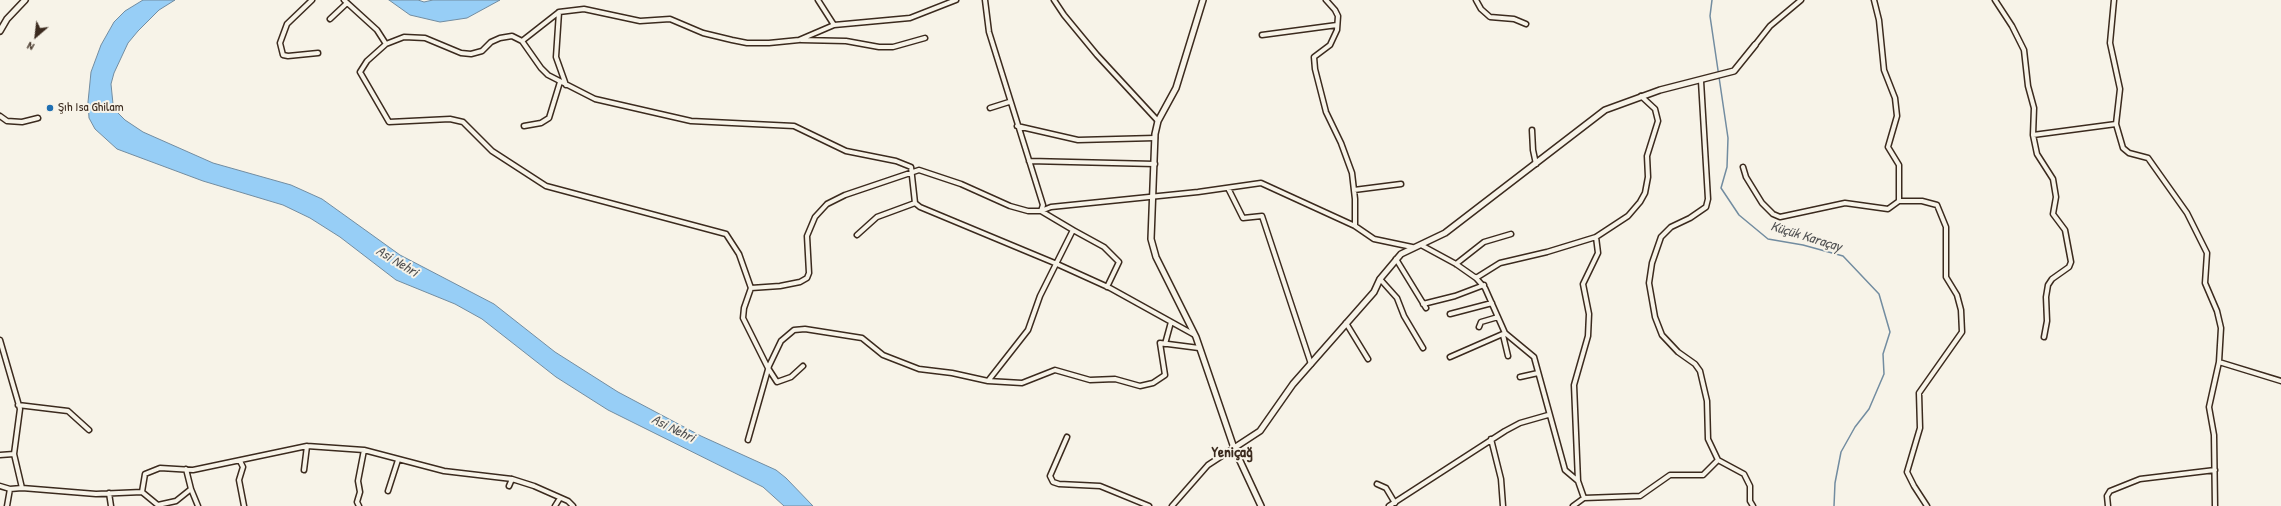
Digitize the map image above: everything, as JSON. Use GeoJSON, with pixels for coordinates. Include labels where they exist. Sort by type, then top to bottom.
{"type":"FeatureCollection","features":[{"type":"Feature","properties":{"kind":"street"},"geometry":{"type":"LineString","coordinates":[[0,31],[7,19],[25,0]]}},
{"type":"Feature","properties":{"kind":"street"},"geometry":{"type":"LineString","coordinates":[[312,0],[287,24],[280,43],[283,55],[288,56],[318,52]]}},
{"type":"Feature","properties":{"kind":"street"},"geometry":{"type":"LineString","coordinates":[[818,0],[834,25]]}},
{"type":"Feature","properties":{"kind":"street"},"geometry":{"type":"LineString","coordinates":[[799,40],[834,25],[910,18],[956,0]]}},
{"type":"Feature","properties":{"kind":"street"},"geometry":{"type":"LineString","coordinates":[[985,0],[989,32],[1009,102],[1043,205],[1041,211]]}},
{"type":"Feature","properties":{"kind":"street"},"geometry":{"type":"LineString","coordinates":[[1054,0],[1064,15],[1097,55],[1158,121]]}},
{"type":"Feature","properties":{"kind":"street"},"geometry":{"type":"LineString","coordinates":[[1203,0],[1176,88],[1158,121],[1155,138],[1154,196],[1151,238],[1156,257],[1199,348],[1234,448],[1261,506]]}},
{"type":"Feature","properties":{"kind":"street"},"geometry":{"type":"LineString","coordinates":[[1326,0],[1338,16],[1337,25],[1330,45],[1314,57],[1315,70],[1326,112],[1341,144],[1352,173],[1355,226]]}},
{"type":"Feature","properties":{"kind":"street"},"geometry":{"type":"LineString","coordinates":[[1476,0],[1481,9],[1490,18],[1514,19],[1526,24]]}},
{"type":"Feature","properties":{"kind":"street"},"geometry":{"type":"LineString","coordinates":[[1172,506],[1208,465],[1260,430],[1293,384],[1374,292],[1380,279],[1396,259],[1412,247],[1421,245],[1445,233],[1605,110],[1641,96],[1688,82],[1702,81],[1725,75],[1734,71],[1770,26],[1801,0]]}},
{"type":"Feature","properties":{"kind":"street"},"geometry":{"type":"LineString","coordinates":[[1874,0],[1879,20],[1884,70],[1895,98],[1897,116],[1888,147],[1899,165],[1899,201]]}},
{"type":"Feature","properties":{"kind":"street"},"geometry":{"type":"LineString","coordinates":[[1995,0],[2012,26],[2024,50],[2028,86],[2034,108],[2032,135],[2037,154],[2053,179],[2056,197],[2053,214],[2065,230],[2071,262],[2069,267],[2052,279],[2048,285],[2046,298],[2048,321],[2044,337]]}},
{"type":"Feature","properties":{"kind":"street"},"geometry":{"type":"LineString","coordinates":[[2114,0],[2110,43],[2120,89],[2116,124],[2123,148],[2129,152],[2148,158],[2187,213],[2207,253],[2205,283],[2218,311],[2221,328],[2219,362],[2209,407],[2214,436],[2215,506]]}},
{"type":"Feature","properties":{"kind":"street"},"geometry":{"type":"LineString","coordinates":[[330,19],[345,2],[377,30],[386,44]]}},
{"type":"Feature","properties":{"kind":"street"},"geometry":{"type":"LineString","coordinates":[[522,41],[560,12],[584,10],[640,21],[670,19],[704,33],[747,43],[799,40],[846,41],[879,47],[892,47],[925,38]]}},
{"type":"Feature","properties":{"kind":"street"},"geometry":{"type":"LineString","coordinates":[[560,12],[556,57],[566,85]]}},
{"type":"Feature","properties":{"kind":"street"},"geometry":{"type":"LineString","coordinates":[[1262,35],[1337,25]]}},
{"type":"Feature","properties":{"kind":"street"},"geometry":{"type":"LineString","coordinates":[[803,366],[791,377],[778,382],[768,368],[744,318],[744,308],[751,288],[739,254],[726,234],[546,186],[492,151],[462,122],[450,119],[390,122],[360,72],[375,52],[386,44],[404,37],[414,36],[435,41],[456,51],[471,54],[482,51],[492,42],[500,38],[512,36],[522,41],[541,68],[560,82],[595,99],[691,121],[794,126],[846,151],[896,161],[911,167],[914,203]]}},
{"type":"Feature","properties":{"kind":"street"},"geometry":{"type":"LineString","coordinates":[[1702,81],[1708,199],[1706,207],[1690,218],[1671,227],[1661,237],[1652,263],[1649,283],[1656,317],[1662,335],[1678,352],[1695,364],[1700,371],[1707,401],[1708,439],[1718,460],[1744,474],[1750,486],[1750,501],[1753,506]]}},
{"type":"Feature","properties":{"kind":"street"},"geometry":{"type":"LineString","coordinates":[[524,126],[541,123],[549,118],[560,82]]}},
{"type":"Feature","properties":{"kind":"street"},"geometry":{"type":"LineString","coordinates":[[1476,278],[1500,263],[1547,252],[1596,237],[1628,216],[1645,193],[1648,177],[1647,156],[1658,120],[1655,109],[1641,96]]}},
{"type":"Feature","properties":{"kind":"street"},"geometry":{"type":"LineString","coordinates":[[990,108],[1009,102]]}},
{"type":"Feature","properties":{"kind":"street"},"geometry":{"type":"LineString","coordinates":[[0,116],[8,121],[22,122],[38,118]]}},
{"type":"Feature","properties":{"kind":"street"},"geometry":{"type":"LineString","coordinates":[[2032,135],[2116,124]]}},
{"type":"Feature","properties":{"kind":"street"},"geometry":{"type":"LineString","coordinates":[[1017,126],[1078,140],[1155,138]]}},
{"type":"Feature","properties":{"kind":"street"},"geometry":{"type":"LineString","coordinates":[[1532,130],[1533,150],[1536,164]]}},
{"type":"Feature","properties":{"kind":"street"},"geometry":{"type":"LineString","coordinates":[[1029,162],[1155,164]]}},
{"type":"Feature","properties":{"kind":"street"},"geometry":{"type":"LineString","coordinates":[[1742,168],[1751,187],[1762,203],[1774,214],[1780,217],[1845,203],[1888,208],[1899,201],[1922,201],[1937,205],[1946,227],[1946,277],[1957,295],[1961,310],[1962,332],[1919,393],[1920,428],[1907,472],[1927,506]]}},
{"type":"Feature","properties":{"kind":"street"},"geometry":{"type":"LineString","coordinates":[[751,288],[780,286],[800,282],[807,278],[809,273],[807,236],[815,217],[827,204],[846,195],[919,170],[961,184],[1010,206],[1028,211],[1041,211],[1051,207],[1228,188],[1261,183],[1355,226],[1374,239],[1412,247]]}},
{"type":"Feature","properties":{"kind":"street"},"geometry":{"type":"LineString","coordinates":[[1354,190],[1401,184]]}},
{"type":"Feature","properties":{"kind":"street"},"geometry":{"type":"LineString","coordinates":[[1228,188],[1243,218],[1262,216],[1311,364]]}},
{"type":"Feature","properties":{"kind":"street"},"geometry":{"type":"LineString","coordinates":[[857,235],[877,217],[914,203]]}},
{"type":"Feature","properties":{"kind":"street"},"geometry":{"type":"LineString","coordinates":[[914,203],[926,210],[1057,264],[1107,287],[1193,334]]}},
{"type":"Feature","properties":{"kind":"street"},"geometry":{"type":"LineString","coordinates":[[1041,211],[1104,247],[1119,262],[1107,287]]}},
{"type":"Feature","properties":{"kind":"street"},"geometry":{"type":"LineString","coordinates":[[988,381],[1028,330],[1040,296],[1073,230]]}},
{"type":"Feature","properties":{"kind":"street"},"geometry":{"type":"LineString","coordinates":[[1456,264],[1484,242],[1511,234]]}},
{"type":"Feature","properties":{"kind":"street"},"geometry":{"type":"LineString","coordinates":[[1584,498],[1578,481],[1574,385],[1588,336],[1588,314],[1582,284],[1598,253],[1596,237]]}},
{"type":"Feature","properties":{"kind":"street"},"geometry":{"type":"LineString","coordinates":[[1421,245],[1456,264],[1484,285],[1504,334],[1508,356]]}},
{"type":"Feature","properties":{"kind":"street"},"geometry":{"type":"LineString","coordinates":[[1396,259],[1426,308]]}},
{"type":"Feature","properties":{"kind":"street"},"geometry":{"type":"LineString","coordinates":[[1380,279],[1397,298],[1404,316],[1423,348]]}},
{"type":"Feature","properties":{"kind":"street"},"geometry":{"type":"LineString","coordinates":[[1424,304],[1455,296],[1484,285]]}},
{"type":"Feature","properties":{"kind":"street"},"geometry":{"type":"LineString","coordinates":[[1450,314],[1492,303]]}},
{"type":"Feature","properties":{"kind":"street"},"geometry":{"type":"LineString","coordinates":[[1479,327],[1481,322],[1498,318]]}},
{"type":"Feature","properties":{"kind":"street"},"geometry":{"type":"LineString","coordinates":[[1165,344],[1171,322]]}},
{"type":"Feature","properties":{"kind":"street"},"geometry":{"type":"LineString","coordinates":[[1346,323],[1368,358]]}},
{"type":"Feature","properties":{"kind":"street"},"geometry":{"type":"LineString","coordinates":[[748,440],[768,368],[781,341],[791,331],[805,329],[862,338],[883,355],[919,369],[952,373],[988,381],[1022,383],[1055,370],[1090,380],[1115,379],[1140,386],[1153,383],[1165,375],[1160,343],[1199,348]]}},
{"type":"Feature","properties":{"kind":"street"},"geometry":{"type":"LineString","coordinates":[[1504,334],[1534,357],[1548,415],[1565,470],[1578,481]]}},
{"type":"Feature","properties":{"kind":"street"},"geometry":{"type":"LineString","coordinates":[[1450,357],[1504,334]]}},
{"type":"Feature","properties":{"kind":"street"},"geometry":{"type":"LineString","coordinates":[[0,340],[20,409],[14,454],[22,488]]}},
{"type":"Feature","properties":{"kind":"street"},"geometry":{"type":"LineString","coordinates":[[2219,362],[2281,381]]}},
{"type":"Feature","properties":{"kind":"street"},"geometry":{"type":"LineString","coordinates":[[1520,377],[1538,373]]}},
{"type":"Feature","properties":{"kind":"street"},"geometry":{"type":"LineString","coordinates":[[18,405],[68,410],[89,430]]}},
{"type":"Feature","properties":{"kind":"street"},"geometry":{"type":"LineString","coordinates":[[1389,506],[1491,439],[1520,424],[1548,415]]}},
{"type":"Feature","properties":{"kind":"street"},"geometry":{"type":"LineString","coordinates":[[1067,438],[1050,476],[1053,482],[1059,484],[1100,486],[1150,506]]}},
{"type":"Feature","properties":{"kind":"street"},"geometry":{"type":"LineString","coordinates":[[1491,439],[1501,479],[1503,506]]}},
{"type":"Feature","properties":{"kind":"street"},"geometry":{"type":"LineString","coordinates":[[304,470],[307,446]]}},
{"type":"Feature","properties":{"kind":"street"},"geometry":{"type":"LineString","coordinates":[[142,492],[145,474],[160,468],[192,470],[307,446],[364,450],[444,471],[512,479],[534,486],[568,501],[573,506]]}},
{"type":"Feature","properties":{"kind":"street"},"geometry":{"type":"LineString","coordinates":[[359,506],[356,502],[360,492],[358,481],[364,450]]}},
{"type":"Feature","properties":{"kind":"street"},"geometry":{"type":"LineString","coordinates":[[0,455],[14,454]]}},
{"type":"Feature","properties":{"kind":"street"},"geometry":{"type":"LineString","coordinates":[[388,491],[398,460]]}},
{"type":"Feature","properties":{"kind":"street"},"geometry":{"type":"LineString","coordinates":[[1573,506],[1584,498],[1640,496],[1670,475],[1703,475],[1718,460]]}},
{"type":"Feature","properties":{"kind":"street"},"geometry":{"type":"LineString","coordinates":[[240,461],[242,466],[239,480],[244,506]]}},
{"type":"Feature","properties":{"kind":"street"},"geometry":{"type":"LineString","coordinates":[[186,469],[191,489],[198,506]]}},
{"type":"Feature","properties":{"kind":"street"},"geometry":{"type":"LineString","coordinates":[[2108,506],[2107,496],[2110,491],[2140,479],[2215,470]]}},
{"type":"Feature","properties":{"kind":"street"},"geometry":{"type":"LineString","coordinates":[[509,486],[512,479]]}},
{"type":"Feature","properties":{"kind":"street"},"geometry":{"type":"LineString","coordinates":[[1377,484],[1386,488],[1394,502]]}},
{"type":"Feature","properties":{"kind":"street"},"geometry":{"type":"LineString","coordinates":[[0,486],[10,489],[22,488],[96,494],[142,492],[158,506],[176,501],[191,489]]}},
{"type":"Feature","properties":{"kind":"street"},"geometry":{"type":"LineString","coordinates":[[7,506],[10,489]]}},
{"type":"Feature","properties":{"kind":"street"},"geometry":{"type":"LineString","coordinates":[[109,493],[111,506]]}},
{"type":"Feature","properties":{"kind":"street"},"geometry":{"type":"LineString","coordinates":[[555,506],[560,498]]}},
{"type":"Feature","properties":{"kind":"water","name":"Asi Nehri"},"geometry":{"type":"Polygon","coordinates":[[[143,0],[175,0],[159,10],[138,31],[128,43],[114,73],[111,84],[113,104],[117,112],[125,120],[143,132],[213,163],[291,185],[322,199],[400,255],[494,304],[555,352],[618,392],[701,436],[776,470],[786,478],[813,506],[784,506],[763,487],[608,410],[556,377],[482,319],[455,304],[396,280],[340,237],[310,218],[283,205],[203,181],[117,149],[95,129],[89,118],[88,102],[91,72],[101,45],[114,22],[125,11],[143,0]]]}},
{"type":"Feature","properties":{"kind":"water"},"geometry":{"type":"Polygon","coordinates":[[[389,0],[418,0],[424,2],[433,0],[500,0],[467,18],[440,22],[410,15],[389,0]]]}},
{"type":"Feature","properties":{"kind":"waterway","name":"Küçük Karaçay"},"geometry":{"type":"LineString","coordinates":[[1712,0],[1710,16],[1728,138],[1727,167],[1721,188],[1739,215],[1768,239],[1803,245],[1843,256],[1879,294],[1890,332],[1883,354],[1884,374],[1869,409],[1855,427],[1841,452],[1835,483],[1834,506]]}},
{"type":"Feature","properties":{"kind":"place","name":"Şıh Isa Ghilam"},"geometry":{"type":"Point","coordinates":[50,108]}},
{"type":"Feature","properties":{"kind":"district","name":"Yeniçağ"},"geometry":{"type":"Point","coordinates":[1232,453]}}]}
